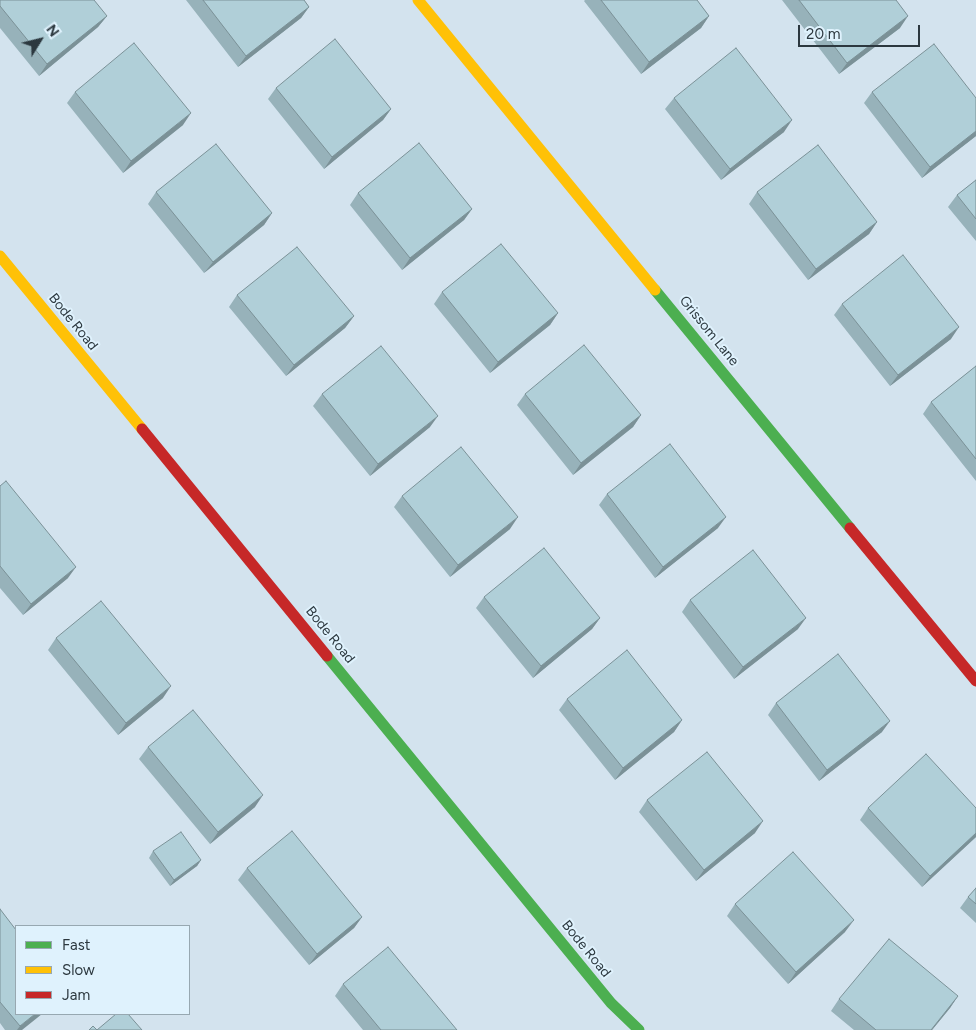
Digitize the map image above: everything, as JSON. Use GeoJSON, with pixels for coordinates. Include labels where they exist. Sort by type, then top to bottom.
{"type":"FeatureCollection","features":[{"type":"Feature","properties":{"kind":"street","name":"Grissom Lane"},"geometry":{"type":"LineString","coordinates":[[418,0],[976,681]]}},
{"type":"Feature","properties":{"kind":"street","name":"Bode Road"},"geometry":{"type":"LineString","coordinates":[[0,256],[605,995],[640,1030]]}},
{"type":"Feature","properties":{"kind":"building"},"geometry":{"type":"Polygon","coordinates":[[[0,0],[94,0],[107,16],[47,64],[0,6],[0,0]]]}},
{"type":"Feature","properties":{"kind":"building"},"geometry":{"type":"Polygon","coordinates":[[[203,0],[304,0],[309,7],[246,56],[203,0]]]}},
{"type":"Feature","properties":{"kind":"building"},"geometry":{"type":"Polygon","coordinates":[[[601,0],[697,0],[709,16],[649,62],[601,0]]]}},
{"type":"Feature","properties":{"kind":"building"},"geometry":{"type":"Polygon","coordinates":[[[799,0],[896,0],[908,16],[847,63],[799,0]]]}},
{"type":"Feature","properties":{"kind":"building"},"geometry":{"type":"Polygon","coordinates":[[[335,39],[391,109],[332,157],[276,88],[335,39]]]}},
{"type":"Feature","properties":{"kind":"building"},"geometry":{"type":"Polygon","coordinates":[[[134,43],[191,113],[131,161],[75,92],[134,43]]]}},
{"type":"Feature","properties":{"kind":"building"},"geometry":{"type":"Polygon","coordinates":[[[934,44],[976,98],[976,131],[930,167],[872,92],[934,44]]]}},
{"type":"Feature","properties":{"kind":"building"},"geometry":{"type":"Polygon","coordinates":[[[736,48],[792,120],[730,169],[674,98],[736,48]]]}},
{"type":"Feature","properties":{"kind":"building"},"geometry":{"type":"Polygon","coordinates":[[[419,143],[472,209],[410,258],[358,193],[419,143]]]}},
{"type":"Feature","properties":{"kind":"building"},"geometry":{"type":"Polygon","coordinates":[[[216,144],[272,213],[213,262],[156,192],[216,144]]]}},
{"type":"Feature","properties":{"kind":"building"},"geometry":{"type":"Polygon","coordinates":[[[818,145],[877,222],[816,269],[757,192],[818,145]]]}},
{"type":"Feature","properties":{"kind":"building"},"geometry":{"type":"Polygon","coordinates":[[[976,180],[976,219],[957,195],[976,180]]]}},
{"type":"Feature","properties":{"kind":"building"},"geometry":{"type":"Polygon","coordinates":[[[501,244],[558,313],[498,362],[442,292],[501,244]]]}},
{"type":"Feature","properties":{"kind":"building"},"geometry":{"type":"Polygon","coordinates":[[[297,247],[354,316],[294,365],[237,295],[297,247]]]}},
{"type":"Feature","properties":{"kind":"building"},"geometry":{"type":"Polygon","coordinates":[[[903,255],[959,327],[898,375],[842,304],[903,255]]]}},
{"type":"Feature","properties":{"kind":"building"},"geometry":{"type":"Polygon","coordinates":[[[584,345],[641,415],[581,463],[525,394],[584,345]]]}},
{"type":"Feature","properties":{"kind":"building"},"geometry":{"type":"Polygon","coordinates":[[[381,346],[438,416],[378,464],[322,394],[381,346]]]}},
{"type":"Feature","properties":{"kind":"building"},"geometry":{"type":"Polygon","coordinates":[[[976,366],[976,459],[931,402],[976,366]]]}},
{"type":"Feature","properties":{"kind":"building"},"geometry":{"type":"Polygon","coordinates":[[[670,444],[726,517],[663,567],[607,494],[670,444]]]}},
{"type":"Feature","properties":{"kind":"building"},"geometry":{"type":"Polygon","coordinates":[[[461,447],[518,517],[458,565],[402,496],[461,447]]]}},
{"type":"Feature","properties":{"kind":"building"},"geometry":{"type":"Polygon","coordinates":[[[6,481],[76,567],[31,604],[0,566],[0,486],[6,481]]]}},
{"type":"Feature","properties":{"kind":"building"},"geometry":{"type":"Polygon","coordinates":[[[544,548],[600,618],[541,666],[484,597],[544,548]]]}},
{"type":"Feature","properties":{"kind":"building"},"geometry":{"type":"Polygon","coordinates":[[[753,550],[806,618],[743,667],[690,600],[753,550]]]}},
{"type":"Feature","properties":{"kind":"building"},"geometry":{"type":"Polygon","coordinates":[[[101,601],[171,686],[126,723],[56,638],[101,601]]]}},
{"type":"Feature","properties":{"kind":"building"},"geometry":{"type":"Polygon","coordinates":[[[627,650],[682,720],[623,768],[567,699],[627,650]]]}},
{"type":"Feature","properties":{"kind":"building"},"geometry":{"type":"Polygon","coordinates":[[[838,654],[890,721],[827,770],[776,703],[838,654]]]}},
{"type":"Feature","properties":{"kind":"building"},"geometry":{"type":"Polygon","coordinates":[[[193,710],[263,795],[218,832],[148,747],[193,710]]]}},
{"type":"Feature","properties":{"kind":"building"},"geometry":{"type":"Polygon","coordinates":[[[707,752],[763,821],[704,870],[647,800],[707,752]]]}},
{"type":"Feature","properties":{"kind":"building"},"geometry":{"type":"Polygon","coordinates":[[[926,754],[976,808],[976,833],[930,876],[868,808],[926,754]]]}},
{"type":"Feature","properties":{"kind":"building"},"geometry":{"type":"Polygon","coordinates":[[[292,831],[362,917],[317,954],[247,868],[292,831]]]}},
{"type":"Feature","properties":{"kind":"building"},"geometry":{"type":"Polygon","coordinates":[[[181,832],[201,860],[174,880],[153,851],[181,832]]]}},
{"type":"Feature","properties":{"kind":"building"},"geometry":{"type":"Polygon","coordinates":[[[793,852],[854,920],[796,972],[735,904],[793,852]]]}},
{"type":"Feature","properties":{"kind":"building"},"geometry":{"type":"Polygon","coordinates":[[[976,888],[976,904],[968,897],[976,888]]]}},
{"type":"Feature","properties":{"kind":"building"},"geometry":{"type":"Polygon","coordinates":[[[0,909],[15,929],[15,1015],[34,1015],[20,1026],[0,1002],[0,909]]]}},
{"type":"Feature","properties":{"kind":"building"},"geometry":{"type":"Polygon","coordinates":[[[889,939],[958,996],[931,1030],[876,1030],[839,999],[889,939]]]}},
{"type":"Feature","properties":{"kind":"building"},"geometry":{"type":"Polygon","coordinates":[[[388,947],[457,1030],[381,1030],[343,984],[388,947]]]}},
{"type":"Feature","properties":{"kind":"building"},"geometry":{"type":"Polygon","coordinates":[[[115,1015],[129,1015],[142,1030],[97,1030],[115,1015]]]}},
{"type":"Feature","properties":{"kind":"building"},"geometry":{"type":"Polygon","coordinates":[[[93,1026],[97,1030],[89,1030],[93,1026]]]}},
{"type":"Feature","properties":{"kind":"traffic: fast"},"geometry":{"type":"LineString","coordinates":[[655,290],[850,528]]}},
{"type":"Feature","properties":{"kind":"traffic: fast"},"geometry":{"type":"LineString","coordinates":[[327,656],[611,1003],[639,1030]]}},
{"type":"Feature","properties":{"kind":"traffic: slow"},"geometry":{"type":"LineString","coordinates":[[418,0],[655,290]]}},
{"type":"Feature","properties":{"kind":"traffic: slow"},"geometry":{"type":"LineString","coordinates":[[0,256],[142,429]]}},
{"type":"Feature","properties":{"kind":"traffic: jam"},"geometry":{"type":"LineString","coordinates":[[142,429],[327,656]]}},
{"type":"Feature","properties":{"kind":"traffic: jam"},"geometry":{"type":"LineString","coordinates":[[850,528],[976,681]]}}]}
